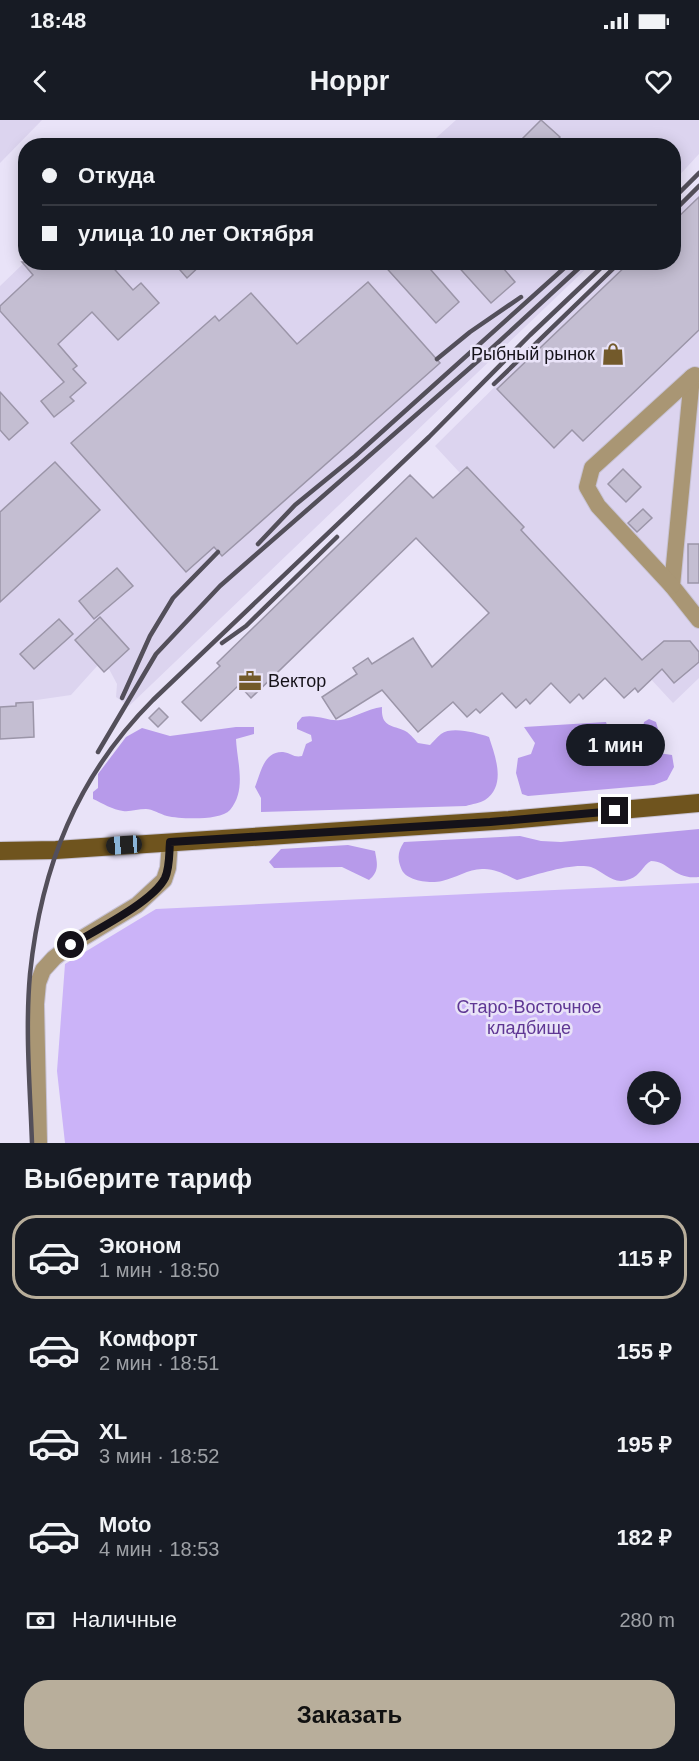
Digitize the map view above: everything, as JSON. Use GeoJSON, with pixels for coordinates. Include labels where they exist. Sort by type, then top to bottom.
{"type":"FeatureCollection","features":[{"type":"Feature","properties":{"kind":"main road"},"geometry":{"type":"LineString","coordinates":[[4,852],[509,820],[699,803]]}},
{"type":"Feature","properties":{"kind":"street"},"geometry":{"type":"LineString","coordinates":[[672,586],[696,374]]}},
{"type":"Feature","properties":{"kind":"street"},"geometry":{"type":"LineString","coordinates":[[696,374],[592,468],[588,487],[598,506],[672,586],[699,620]]}},
{"type":"Feature","properties":{"kind":"street"},"geometry":{"type":"LineString","coordinates":[[39,1143],[36,1005],[38,983],[43,970],[71,945],[137,905],[164,880],[168,868],[170,842]]}},
{"type":"Feature","properties":{"kind":"shaded area"},"geometry":{"type":"Polygon","coordinates":[[[0,120],[42,120],[24,138],[18,138],[18,145],[0,163],[0,120]]]}},
{"type":"Feature","properties":{"kind":"shaded area"},"geometry":{"type":"Polygon","coordinates":[[[456,120],[699,120],[699,154],[681,173],[681,138],[436,138],[456,120]]]}},
{"type":"Feature","properties":{"kind":"shaded area","name":"Рыбный рынок"},"geometry":{"type":"Polygon","coordinates":[[[699,184],[699,678],[673,703],[435,446],[613,270],[681,270],[681,203],[699,184]]]}},
{"type":"Feature","properties":{"kind":"shaded area"},"geometry":{"type":"Polygon","coordinates":[[[18,269],[585,270],[129,706],[116,697],[117,684],[109,669],[104,672],[98,665],[71,695],[0,707],[0,286],[18,269]]]}},
{"type":"Feature","properties":{"kind":"shaded area"},"geometry":{"type":"Polygon","coordinates":[[[382,707],[383,717],[387,723],[405,731],[418,743],[430,745],[441,734],[451,731],[465,731],[489,737],[498,770],[496,786],[492,794],[483,801],[466,806],[261,812],[261,798],[255,787],[267,759],[271,755],[283,752],[302,756],[306,744],[312,741],[311,735],[297,729],[297,723],[302,717],[313,716],[340,720],[382,707]]]}},
{"type":"Feature","properties":{"kind":"shaded area"},"geometry":{"type":"Polygon","coordinates":[[[649,719],[656,722],[658,729],[655,748],[659,753],[672,755],[674,767],[667,780],[654,785],[528,796],[522,794],[516,773],[518,758],[531,754],[535,743],[524,727],[606,722],[608,728],[597,736],[595,741],[606,745],[623,746],[640,743],[644,722],[649,719]]]}},
{"type":"Feature","properties":{"kind":"shaded area"},"geometry":{"type":"Polygon","coordinates":[[[236,727],[254,727],[254,734],[236,739],[240,785],[235,802],[225,814],[200,818],[173,817],[148,809],[119,810],[93,799],[93,792],[98,788],[98,774],[126,737],[142,728],[170,736],[236,727]]]}},
{"type":"Feature","properties":{"kind":"shaded area"},"geometry":{"type":"Polygon","coordinates":[[[699,829],[699,877],[683,876],[663,864],[651,861],[636,875],[624,881],[614,880],[591,867],[574,866],[517,880],[496,871],[477,869],[447,880],[431,882],[407,876],[401,868],[399,858],[404,842],[520,836],[541,841],[561,842],[699,829]]]}},
{"type":"Feature","properties":{"kind":"shaded area"},"geometry":{"type":"Polygon","coordinates":[[[348,845],[375,851],[376,870],[369,880],[342,867],[274,868],[269,862],[281,849],[348,845]]]}},
{"type":"Feature","properties":{"kind":"green space","name":"Старо-Восточное кладбище"},"geometry":{"type":"Polygon","coordinates":[[[699,883],[699,1143],[65,1143],[57,1071],[65,964],[156,909],[699,883]]]}},
{"type":"Feature","properties":{"kind":"building"},"geometry":{"type":"Polygon","coordinates":[[[541,120],[560,137],[559,138],[523,138],[541,120]]]}},
{"type":"Feature","properties":{"kind":"building"},"geometry":{"type":"Polygon","coordinates":[[[699,197],[699,330],[583,441],[572,430],[554,448],[497,389],[622,270],[681,270],[681,214],[699,197]]]}},
{"type":"Feature","properties":{"kind":"building"},"geometry":{"type":"Polygon","coordinates":[[[29,270],[115,270],[133,290],[141,283],[159,303],[118,340],[92,312],[58,344],[77,366],[73,369],[86,383],[70,397],[74,401],[54,417],[41,401],[64,382],[0,311],[0,306],[33,275],[29,270]]]}},
{"type":"Feature","properties":{"kind":"building"},"geometry":{"type":"Polygon","coordinates":[[[180,270],[196,270],[187,278],[180,270]]]}},
{"type":"Feature","properties":{"kind":"building"},"geometry":{"type":"Polygon","coordinates":[[[388,270],[431,270],[459,302],[436,323],[388,270]]]}},
{"type":"Feature","properties":{"kind":"building"},"geometry":{"type":"Polygon","coordinates":[[[461,270],[505,270],[515,282],[491,303],[461,270]]]}},
{"type":"Feature","properties":{"kind":"building"},"geometry":{"type":"Polygon","coordinates":[[[368,282],[440,363],[222,556],[214,547],[186,572],[71,443],[215,316],[219,321],[251,293],[297,344],[368,282]]]}},
{"type":"Feature","properties":{"kind":"building"},"geometry":{"type":"Polygon","coordinates":[[[0,392],[28,423],[9,440],[0,430],[0,392]]]}},
{"type":"Feature","properties":{"kind":"building"},"geometry":{"type":"Polygon","coordinates":[[[55,462],[100,510],[0,602],[0,512],[55,462]]]}},
{"type":"Feature","properties":{"kind":"building"},"geometry":{"type":"Polygon","coordinates":[[[467,467],[524,527],[521,530],[642,660],[664,641],[690,641],[699,652],[699,662],[674,683],[662,669],[638,692],[635,688],[624,698],[605,678],[583,699],[579,694],[570,703],[551,683],[530,704],[526,699],[516,708],[502,693],[480,713],[476,709],[467,717],[453,702],[418,732],[382,690],[336,719],[322,697],[357,674],[353,668],[368,658],[372,664],[413,638],[432,667],[489,613],[416,538],[251,698],[239,685],[201,721],[182,702],[220,666],[217,663],[410,475],[433,498],[467,467]]]}},
{"type":"Feature","properties":{"kind":"building"},"geometry":{"type":"Polygon","coordinates":[[[623,469],[641,487],[626,502],[608,484],[623,469]]]}},
{"type":"Feature","properties":{"kind":"building"},"geometry":{"type":"Polygon","coordinates":[[[643,509],[652,518],[637,532],[628,523],[643,509]]]}},
{"type":"Feature","properties":{"kind":"building"},"geometry":{"type":"Polygon","coordinates":[[[688,544],[699,544],[699,583],[688,583],[688,544]]]}},
{"type":"Feature","properties":{"kind":"building"},"geometry":{"type":"Polygon","coordinates":[[[117,568],[133,586],[94,619],[79,601],[117,568]]]}},
{"type":"Feature","properties":{"kind":"building"},"geometry":{"type":"Polygon","coordinates":[[[100,617],[129,649],[104,672],[75,640],[100,617]]]}},
{"type":"Feature","properties":{"kind":"building"},"geometry":{"type":"Polygon","coordinates":[[[59,619],[73,634],[34,669],[20,654],[59,619]]]}},
{"type":"Feature","properties":{"kind":"building"},"geometry":{"type":"Polygon","coordinates":[[[33,702],[34,737],[0,739],[0,707],[33,702]]]}},
{"type":"Feature","properties":{"kind":"building"},"geometry":{"type":"Polygon","coordinates":[[[159,708],[168,717],[158,727],[149,718],[159,708]]]}},
{"type":"Feature","properties":{"kind":"railway"},"geometry":{"type":"LineString","coordinates":[[681,191],[699,173]]}},
{"type":"Feature","properties":{"kind":"railway"},"geometry":{"type":"LineString","coordinates":[[681,204],[699,186]]}},
{"type":"Feature","properties":{"kind":"railway"},"geometry":{"type":"LineString","coordinates":[[258,544],[295,505],[355,456],[562,270]]}},
{"type":"Feature","properties":{"kind":"railway"},"geometry":{"type":"LineString","coordinates":[[98,752],[156,654],[220,586],[479,360],[577,270]]}},
{"type":"Feature","properties":{"kind":"railway"},"geometry":{"type":"LineString","coordinates":[[32,1143],[28,1016],[35,935],[43,897],[67,825],[103,760],[126,729],[153,700],[429,437],[599,270]]}},
{"type":"Feature","properties":{"kind":"railway"},"geometry":{"type":"LineString","coordinates":[[494,384],[612,270]]}},
{"type":"Feature","properties":{"kind":"railway"},"geometry":{"type":"LineString","coordinates":[[437,359],[470,332],[521,297]]}},
{"type":"Feature","properties":{"kind":"railway"},"geometry":{"type":"LineString","coordinates":[[222,643],[246,626],[337,537]]}},
{"type":"Feature","properties":{"kind":"railway"},"geometry":{"type":"LineString","coordinates":[[122,698],[150,636],[173,598],[218,552]]}},
{"type":"Feature","properties":{"kind":"place","name":"Рыбный рынок"},"geometry":{"type":"Point","coordinates":[613,354]}},
{"type":"Feature","properties":{"kind":"place","name":"Вектор"},"geometry":{"type":"Point","coordinates":[250,681]}},
{"type":"Feature","properties":{"kind":"route"},"geometry":{"type":"LineString","coordinates":[[71,945],[137,905],[164,880],[168,868],[170,842],[490,822],[615,811]]}}]}
